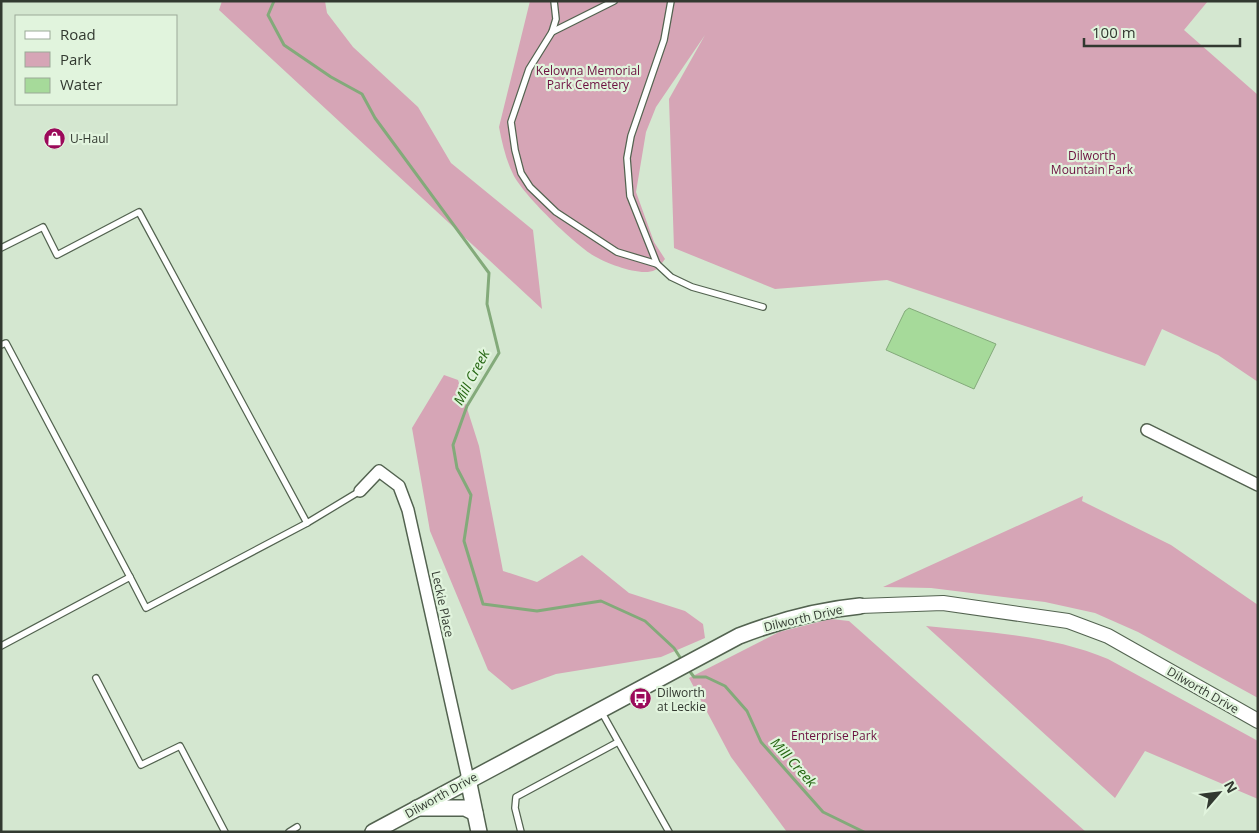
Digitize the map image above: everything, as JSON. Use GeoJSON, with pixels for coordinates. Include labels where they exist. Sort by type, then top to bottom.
{"type":"FeatureCollection","features":[{"type":"Feature","properties":{"kind":"main road","name":"Dilworth Drive"},"geometry":{"type":"LineString","coordinates":[[373,832],[468,779],[738,636],[776,622],[829,609],[860,606]]}},
{"type":"Feature","properties":{"kind":"main road"},"geometry":{"type":"LineString","coordinates":[[468,779],[479,832]]}},
{"type":"Feature","properties":{"kind":"main road"},"geometry":{"type":"LineString","coordinates":[[416,808],[465,808],[475,813]]}},
{"type":"Feature","properties":{"kind":"street"},"geometry":{"type":"LineString","coordinates":[[1147,430],[1258,485]]}},
{"type":"Feature","properties":{"kind":"street","name":"Leckie Place"},"geometry":{"type":"LineString","coordinates":[[360,491],[379,471],[399,486],[408,510],[468,779]]}},
{"type":"Feature","properties":{"kind":"street","name":"Dilworth Drive"},"geometry":{"type":"LineString","coordinates":[[860,606],[943,604],[1068,621],[1108,636],[1258,721]]}},
{"type":"Feature","properties":{"kind":"lane"},"geometry":{"type":"LineString","coordinates":[[554,1],[556,19],[552,32],[529,69],[512,122],[515,150],[521,173],[530,187],[556,212],[588,235],[617,252],[657,264]]}},
{"type":"Feature","properties":{"kind":"lane"},"geometry":{"type":"LineString","coordinates":[[552,32],[614,1]]}},
{"type":"Feature","properties":{"kind":"lane"},"geometry":{"type":"LineString","coordinates":[[671,1],[664,40],[631,136],[628,158],[630,196],[657,264],[671,277],[692,287],[763,307]]}},
{"type":"Feature","properties":{"kind":"lane"},"geometry":{"type":"LineString","coordinates":[[1,248],[43,227],[57,255],[139,212],[307,523]]}},
{"type":"Feature","properties":{"kind":"lane"},"geometry":{"type":"LineString","coordinates":[[1,345],[6,343],[146,608],[307,523],[360,491]]}},
{"type":"Feature","properties":{"kind":"lane"},"geometry":{"type":"LineString","coordinates":[[1,646],[130,577]]}},
{"type":"Feature","properties":{"kind":"lane"},"geometry":{"type":"LineString","coordinates":[[96,678],[141,765],[180,746],[225,832]]}},
{"type":"Feature","properties":{"kind":"lane"},"geometry":{"type":"LineString","coordinates":[[600,709],[669,832]]}},
{"type":"Feature","properties":{"kind":"lane"},"geometry":{"type":"LineString","coordinates":[[521,832],[515,808],[516,797],[618,742]]}},
{"type":"Feature","properties":{"kind":"lane"},"geometry":{"type":"LineString","coordinates":[[289,832],[297,827]]}},
{"type":"Feature","properties":{"kind":"green space"},"geometry":{"type":"Polygon","coordinates":[[[222,1],[325,1],[327,13],[353,47],[418,107],[451,163],[533,230],[542,309],[219,10],[222,1]]]}},
{"type":"Feature","properties":{"kind":"green space","name":"Dilworth Mountain Park"},"geometry":{"type":"Polygon","coordinates":[[[530,1],[1208,1],[1184,30],[1258,95],[1258,382],[1218,355],[1162,329],[1145,366],[887,280],[775,289],[674,248],[669,99],[705,35],[656,107],[646,132],[636,192],[654,242],[665,259],[660,266],[649,272],[625,269],[601,260],[576,243],[527,194],[513,174],[504,151],[499,127],[530,1]]]}},
{"type":"Feature","properties":{"kind":"green space"},"geometry":{"type":"Polygon","coordinates":[[[444,375],[458,380],[479,446],[503,571],[537,582],[582,555],[629,593],[685,611],[703,624],[705,638],[661,657],[556,674],[512,690],[488,670],[430,531],[412,428],[444,375]]]}},
{"type":"Feature","properties":{"kind":"green space"},"geometry":{"type":"Polygon","coordinates":[[[1083,496],[1082,501],[1171,545],[1258,605],[1258,698],[1138,632],[1095,613],[1045,602],[931,588],[883,587],[1083,496]]]}},
{"type":"Feature","properties":{"kind":"green space","name":"Enterprise Park"},"geometry":{"type":"Polygon","coordinates":[[[831,619],[849,621],[1086,832],[787,832],[731,757],[689,678],[779,632],[831,619]]]}},
{"type":"Feature","properties":{"kind":"green space"},"geometry":{"type":"Polygon","coordinates":[[[926,626],[1042,640],[1087,651],[1108,659],[1258,741],[1258,799],[1145,751],[1115,798],[926,626]]]}},
{"type":"Feature","properties":{"kind":"water"},"geometry":{"type":"Polygon","coordinates":[[[909,308],[996,344],[974,389],[886,350],[905,311],[909,308]]]}},
{"type":"Feature","properties":{"kind":"waterway","name":"Mill Creek"},"geometry":{"type":"LineString","coordinates":[[274,1],[268,15],[284,45],[331,77],[362,94],[375,118],[489,273],[487,304],[499,353],[467,406],[453,445],[457,468],[471,495],[464,541],[483,604],[537,611],[601,601],[645,621],[674,648],[683,662]]}},
{"type":"Feature","properties":{"kind":"waterway","name":"Mill Creek"},"geometry":{"type":"LineString","coordinates":[[688,669],[694,677],[706,677],[725,686],[747,711],[761,742],[823,812],[864,832]]}},
{"type":"Feature","properties":{"kind":"place","name":"U-Haul"},"geometry":{"type":"Point","coordinates":[54,138]}},
{"type":"Feature","properties":{"kind":"place","name":"Dilworth at Leckie"},"geometry":{"type":"Point","coordinates":[641,699]}},
{"type":"Feature","properties":{"kind":"park label","name":"Kelowna Memorial Park Cemetery"},"geometry":{"type":"Point","coordinates":[588,77]}}]}
